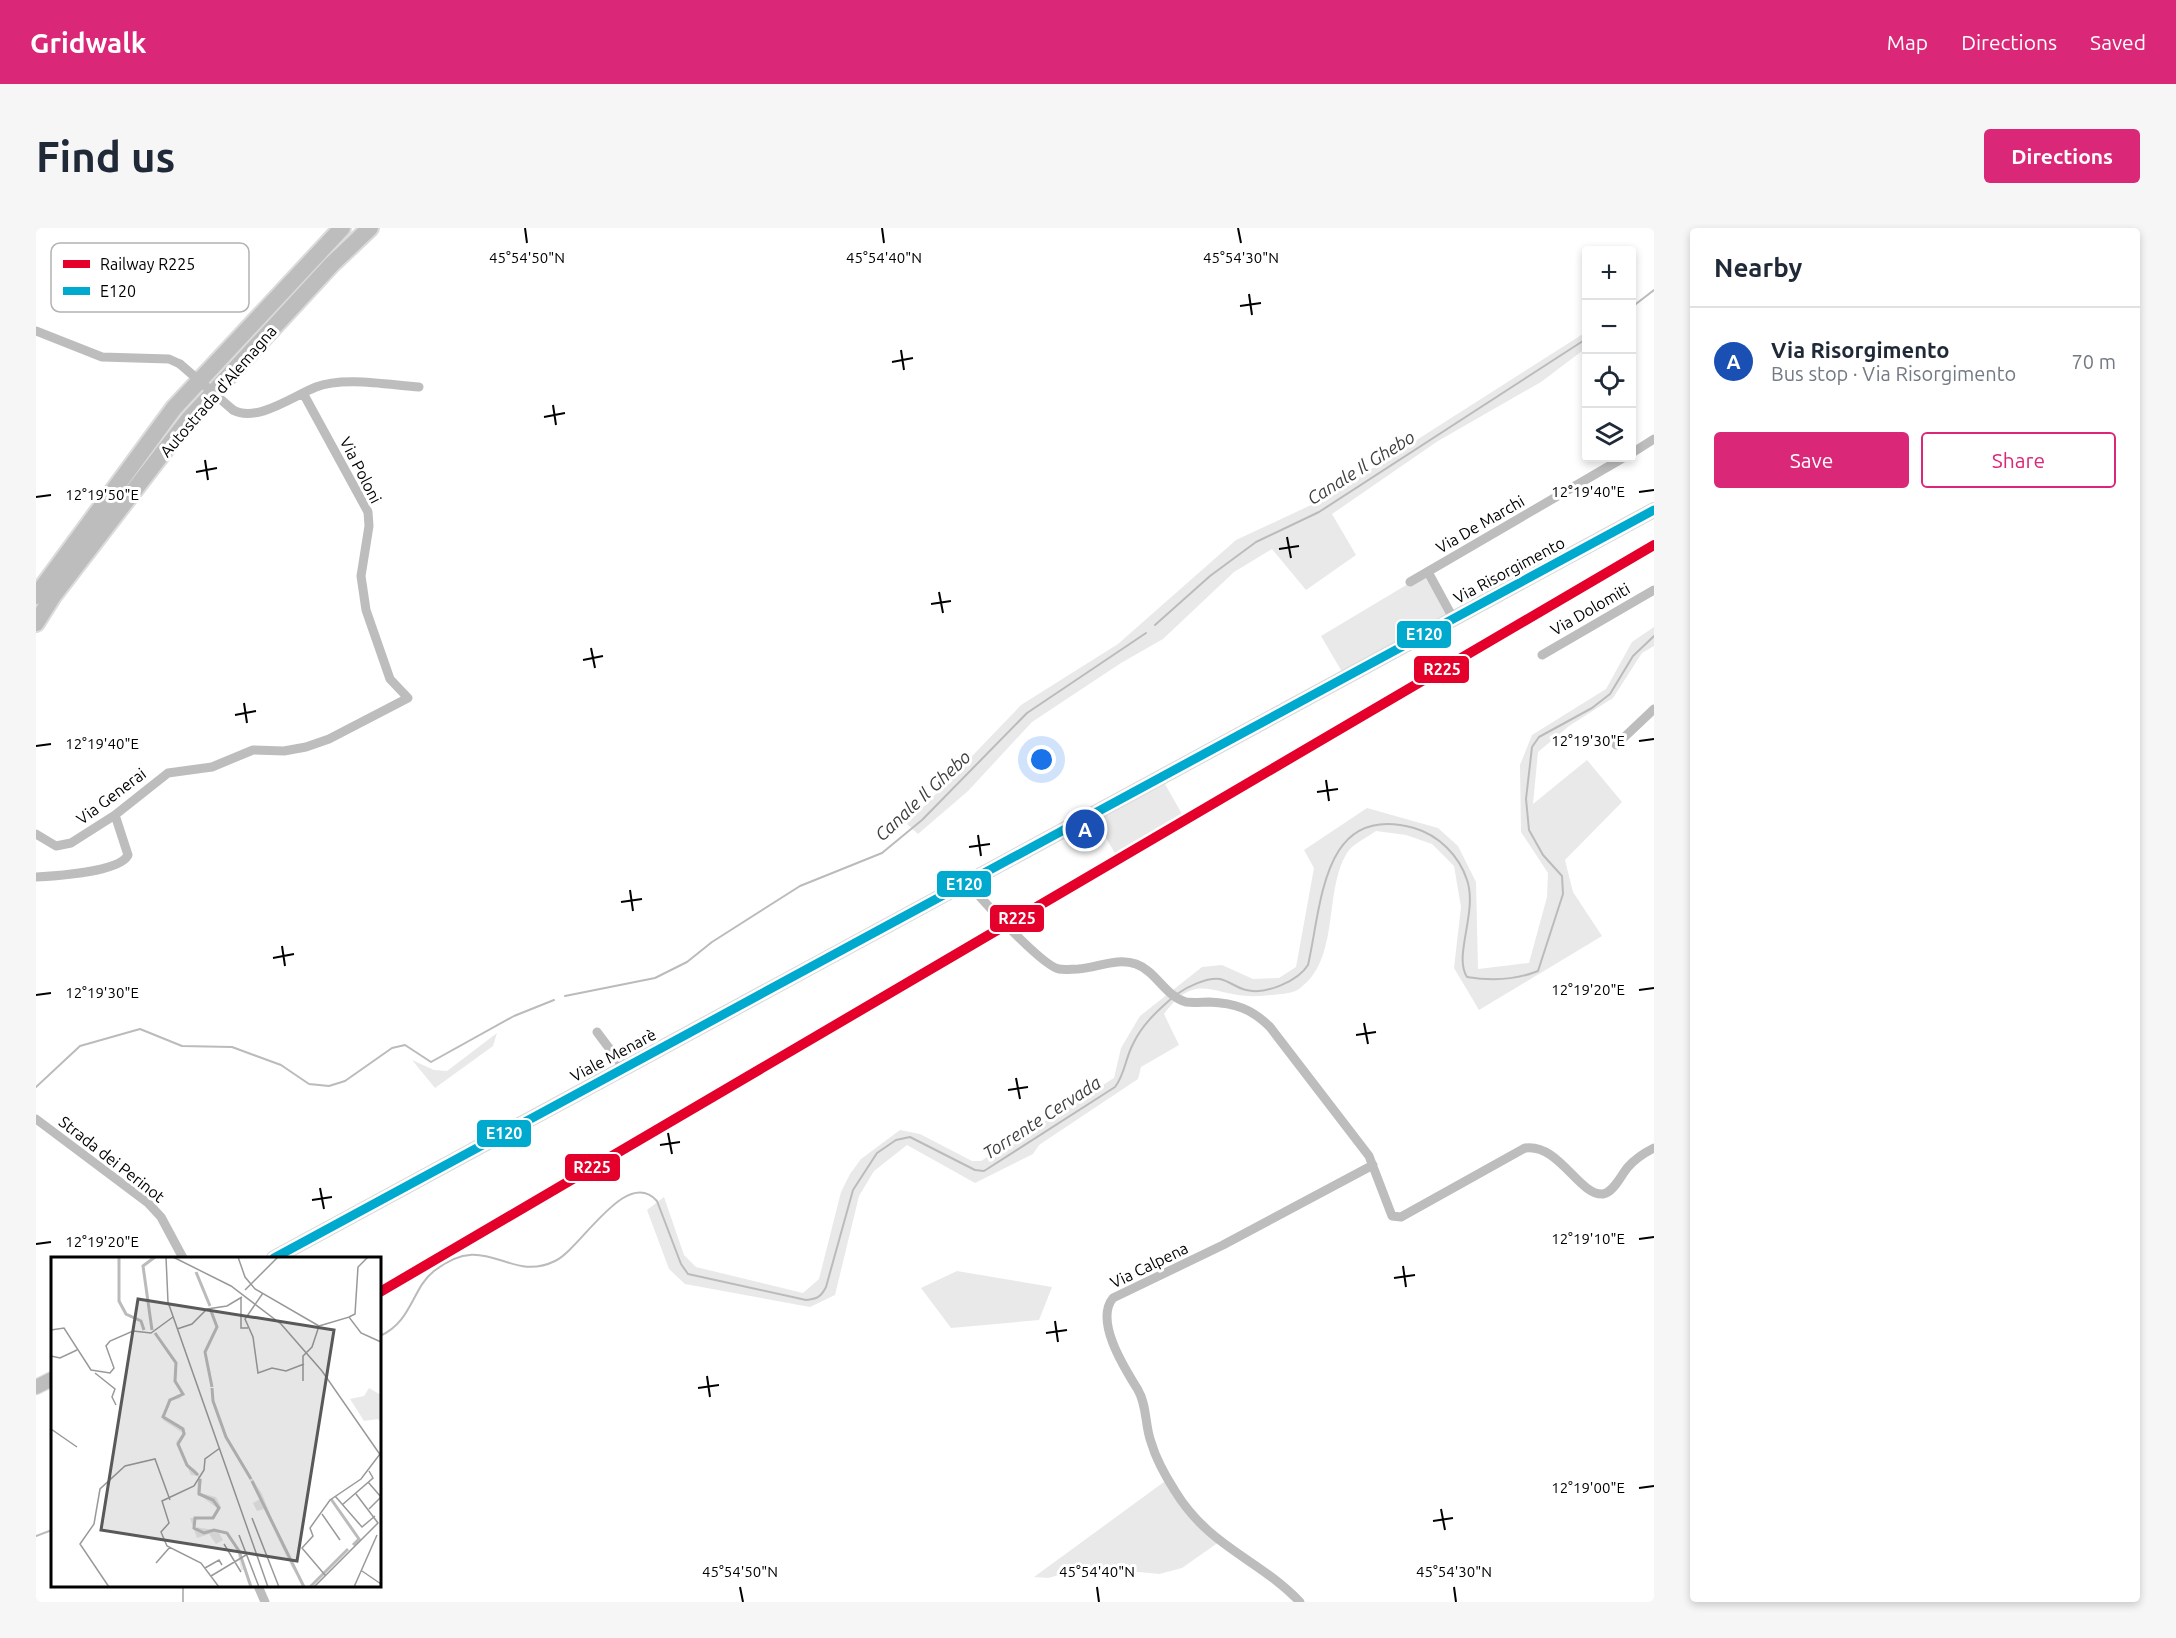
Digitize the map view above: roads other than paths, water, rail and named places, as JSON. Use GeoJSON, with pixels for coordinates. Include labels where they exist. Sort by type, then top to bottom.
{"type":"FeatureCollection","features":[{"type":"Feature","properties":{"kind":"highway","name":"Autostrada d'Alemagna"},"geometry":{"type":"LineString","coordinates":[[36,596],[174,408],[342,228]]}},
{"type":"Feature","properties":{"kind":"highway","name":"Autostrada d'Alemagna"},"geometry":{"type":"LineString","coordinates":[[36,623],[53,596],[188,420],[332,264],[370,228]]}},
{"type":"Feature","properties":{"kind":"main road","name":"Via Risorgimento"},"geometry":{"type":"LineString","coordinates":[[968,882],[1654,510]]}},
{"type":"Feature","properties":{"kind":"main road","name":"Viale Menarè"},"geometry":{"type":"LineString","coordinates":[[276,1257],[968,882]]}},
{"type":"Feature","properties":{"kind":"main road"},"geometry":{"type":"LineString","coordinates":[[36,1387],[51,1380]]}},
{"type":"Feature","properties":{"kind":"street"},"geometry":{"type":"LineString","coordinates":[[36,331],[102,357],[169,359],[180,364],[233,410],[249,414],[324,384],[419,387]]}},
{"type":"Feature","properties":{"kind":"street","name":"Via Poloni"},"geometry":{"type":"LineString","coordinates":[[303,393],[368,512],[369,526],[361,576],[366,610],[390,679],[408,698]]}},
{"type":"Feature","properties":{"kind":"street"},"geometry":{"type":"LineString","coordinates":[[1636,450],[1654,439]]}},
{"type":"Feature","properties":{"kind":"street","name":"Via De Marchi"},"geometry":{"type":"LineString","coordinates":[[1453,618],[1428,572],[1616,462]]}},
{"type":"Feature","properties":{"kind":"street"},"geometry":{"type":"LineString","coordinates":[[1410,582],[1428,572]]}},
{"type":"Feature","properties":{"kind":"street","name":"Via Dolomiti"},"geometry":{"type":"LineString","coordinates":[[1542,655],[1654,590]]}},
{"type":"Feature","properties":{"kind":"street","name":"Via Generai"},"geometry":{"type":"LineString","coordinates":[[36,834],[56,846],[71,843],[115,815],[168,773],[212,766],[253,750],[284,751],[306,747],[329,739],[408,698]]}},
{"type":"Feature","properties":{"kind":"street"},"geometry":{"type":"LineString","coordinates":[[1616,745],[1654,709]]}},
{"type":"Feature","properties":{"kind":"street"},"geometry":{"type":"LineString","coordinates":[[36,877],[93,871],[122,862],[128,855],[115,815]]}},
{"type":"Feature","properties":{"kind":"street"},"geometry":{"type":"LineString","coordinates":[[968,882],[993,913],[1041,959],[1058,969],[1087,968],[1119,961],[1134,963],[1142,967],[1173,996],[1190,1002],[1228,1003],[1254,1012],[1284,1045],[1369,1156],[1388,1212],[1396,1217],[1525,1148],[1545,1150],[1591,1190],[1603,1194],[1609,1191],[1628,1167],[1654,1148]]}},
{"type":"Feature","properties":{"kind":"street"},"geometry":{"type":"LineString","coordinates":[[597,1032],[624,1068]]}},
{"type":"Feature","properties":{"kind":"street","name":"Strada dei Perinot"},"geometry":{"type":"LineString","coordinates":[[36,1119],[148,1203],[160,1217],[182,1257]]}},
{"type":"Feature","properties":{"kind":"street","name":"Via Calpena"},"geometry":{"type":"LineString","coordinates":[[1300,1602],[1284,1586],[1219,1542],[1175,1492],[1151,1443],[1142,1398],[1113,1341],[1109,1304],[1113,1298],[1214,1250],[1373,1165]]}},
{"type":"Feature","properties":{"kind":"street"},"geometry":{"type":"LineString","coordinates":[[258,1587],[265,1602]]}},
{"type":"Feature","properties":{"kind":"waterway","name":"Canale Il Ghebo"},"geometry":{"type":"LineString","coordinates":[[1636,304],[1654,290]]}},
{"type":"Feature","properties":{"kind":"waterway","name":"Canale Il Ghebo"},"geometry":{"type":"LineString","coordinates":[[1155,625],[1210,576],[1256,542],[1319,512],[1582,342]]}},
{"type":"Feature","properties":{"kind":"waterway","name":"Canale Il Ghebo"},"geometry":{"type":"LineString","coordinates":[[565,996],[655,978],[687,962],[712,942],[800,886],[882,853],[922,820],[1027,713],[1146,633]]}},
{"type":"Feature","properties":{"kind":"waterway","name":"Torrente Cervada"},"geometry":{"type":"LineString","coordinates":[[1177,994],[1203,981],[1215,979],[1254,991],[1272,989],[1297,976],[1308,965],[1323,888],[1332,864],[1344,844],[1361,830],[1384,824],[1423,831],[1446,847],[1459,862],[1470,892],[1463,957],[1463,968],[1467,977],[1504,979],[1538,971],[1563,894],[1562,876],[1543,855],[1529,830],[1526,799],[1532,747],[1539,737],[1592,708],[1610,694],[1633,656],[1654,636]]}},
{"type":"Feature","properties":{"kind":"waterway","name":"Torrente Cervada"},"geometry":{"type":"LineString","coordinates":[[381,1335],[399,1322],[427,1278],[452,1259],[483,1255],[524,1266],[538,1266],[555,1261],[566,1254],[604,1213],[618,1201],[632,1194],[645,1193],[657,1201],[681,1264],[688,1274],[806,1300],[816,1298],[826,1287],[853,1190],[877,1153],[896,1140],[910,1137],[975,1170],[984,1171],[1115,1087],[1137,1037],[1145,1025],[1172,998]]}},
{"type":"Feature","properties":{"kind":"waterway","name":"Canale Il Ghebo"},"geometry":{"type":"LineString","coordinates":[[36,1087],[80,1046],[140,1029],[182,1046],[232,1047],[281,1065],[309,1084],[329,1086],[345,1081],[392,1048],[405,1045],[431,1062],[514,1016],[554,1000]]}},
{"type":"Feature","properties":{"kind":"waterway","name":"Torrente Cervada"},"geometry":{"type":"LineString","coordinates":[[36,1536],[51,1530]]}},
{"type":"Feature","properties":{"kind":"waterway"},"geometry":{"type":"LineString","coordinates":[[183,1587],[183,1602]]}},
{"type":"Feature","properties":{"kind":"rail line","name":"R225"},"geometry":{"type":"LineString","coordinates":[[381,1291],[1654,545]]}},
{"type":"Feature","properties":{"kind":"place","name":"Via Risorgimento"},"geometry":{"type":"Point","coordinates":[1085,829]}}]}
